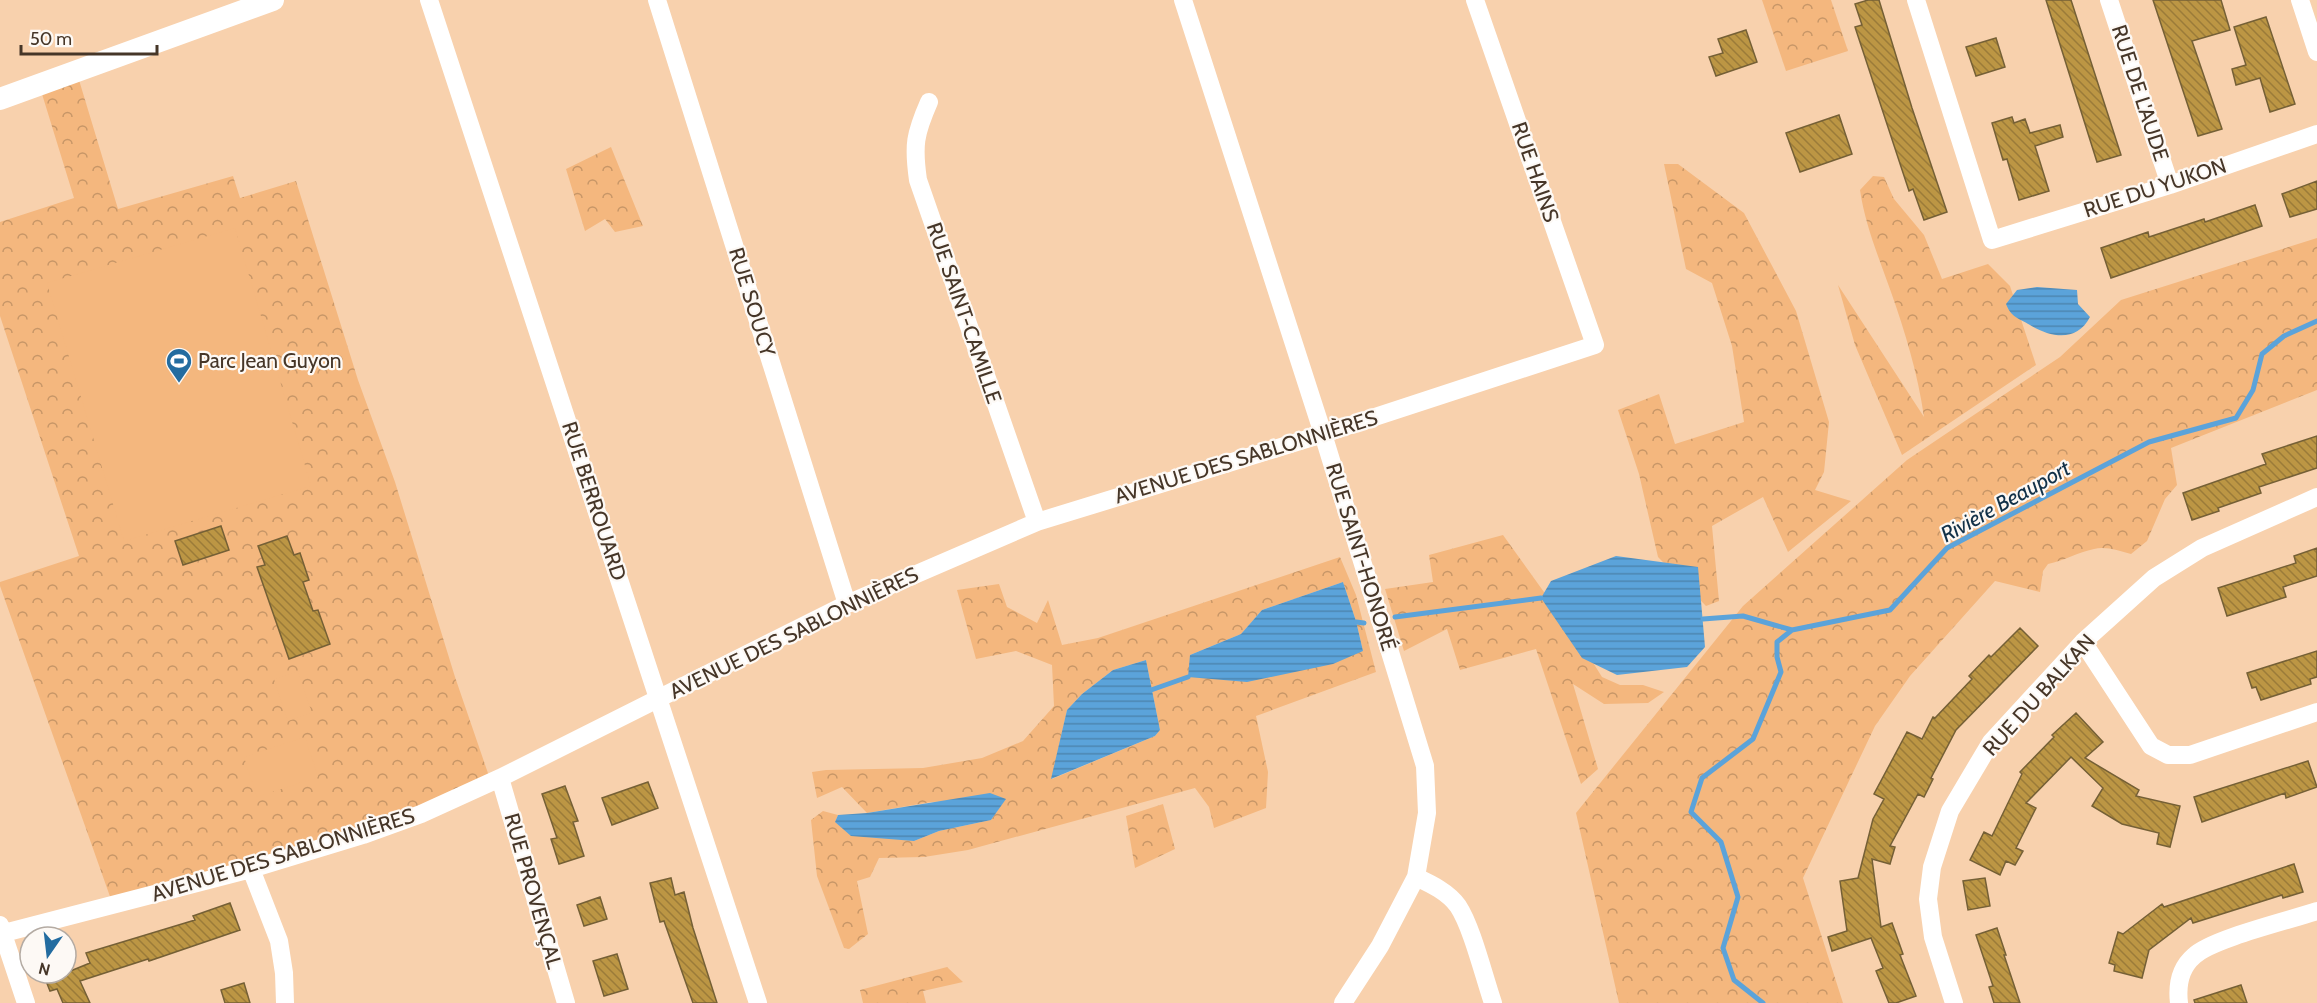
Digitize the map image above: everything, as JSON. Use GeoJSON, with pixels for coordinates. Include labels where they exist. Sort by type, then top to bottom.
{"type":"FeatureCollection","features":[{"type":"Feature","properties":{"kind":"street"},"geometry":{"type":"LineString","coordinates":[[0,99],[273,0]]}},
{"type":"Feature","properties":{"kind":"street","name":"RUE BERROUARD"},"geometry":{"type":"LineString","coordinates":[[429,0],[758,1003]]}},
{"type":"Feature","properties":{"kind":"street","name":"RUE SOUCY"},"geometry":{"type":"LineString","coordinates":[[657,0],[847,604]]}},
{"type":"Feature","properties":{"kind":"street","name":"RUE SAINT-HONORÉ"},"geometry":{"type":"LineString","coordinates":[[1183,0],[1323,434],[1425,765],[1427,813],[1416,877],[1380,946],[1343,1003]]}},
{"type":"Feature","properties":{"kind":"street","name":"RUE HAINS"},"geometry":{"type":"LineString","coordinates":[[1475,0],[1595,345]]}},
{"type":"Feature","properties":{"kind":"street","name":"RUE DU YUKON"},"geometry":{"type":"LineString","coordinates":[[1916,0],[1992,240],[2170,185],[2317,134]]}},
{"type":"Feature","properties":{"kind":"street","name":"RUE DE L'AUDE"},"geometry":{"type":"LineString","coordinates":[[2109,0],[2170,185]]}},
{"type":"Feature","properties":{"kind":"street"},"geometry":{"type":"LineString","coordinates":[[2300,0],[2317,52]]}},
{"type":"Feature","properties":{"kind":"street","name":"RUE SAINT-CAMILLE"},"geometry":{"type":"LineString","coordinates":[[929,102],[916,130],[914,155],[918,180],[1037,522]]}},
{"type":"Feature","properties":{"kind":"street","name":"AVENUE DES SABLONNIÈRES"},"geometry":{"type":"LineString","coordinates":[[1,931],[251,869],[363,836],[500,778],[847,604],[1037,522],[1323,434],[1595,345]]}},
{"type":"Feature","properties":{"kind":"street","name":"RUE DU BALKAN"},"geometry":{"type":"LineString","coordinates":[[1954,1003],[1933,937],[1928,899],[1932,867],[1950,811],[1991,742],[2083,642],[2154,578],[2202,549],[2317,497]]}},
{"type":"Feature","properties":{"kind":"street"},"geometry":{"type":"LineString","coordinates":[[2083,642],[2151,746],[2169,755],[2190,755],[2317,712]]}},
{"type":"Feature","properties":{"kind":"street","name":"RUE PROVENÇAL"},"geometry":{"type":"LineString","coordinates":[[500,778],[566,1003]]}},
{"type":"Feature","properties":{"kind":"street"},"geometry":{"type":"LineString","coordinates":[[251,869],[279,941],[285,1003]]}},
{"type":"Feature","properties":{"kind":"street"},"geometry":{"type":"LineString","coordinates":[[1416,877],[1439,888],[1457,906],[1467,924],[1493,1003]]}},
{"type":"Feature","properties":{"kind":"street"},"geometry":{"type":"LineString","coordinates":[[2179,1003],[2177,990],[2182,971],[2194,955],[2220,942],[2317,911]]}},
{"type":"Feature","properties":{"kind":"street"},"geometry":{"type":"LineString","coordinates":[[1,931],[26,1003]]}},
{"type":"Feature","properties":{"kind":"green space"},"geometry":{"type":"Polygon","coordinates":[[[1762,0],[1831,0],[1848,51],[1786,71],[1762,0]]]}},
{"type":"Feature","properties":{"kind":"green space","name":"Parc Jean Guyon"},"geometry":{"type":"Polygon","coordinates":[[[79,80],[118,209],[233,176],[240,198],[296,181],[358,380],[395,482],[455,677],[491,782],[421,814],[113,905],[0,586],[0,582],[79,556],[0,316],[0,222],[74,198],[42,94],[79,80]]]}},
{"type":"Feature","properties":{"kind":"green space"},"geometry":{"type":"Polygon","coordinates":[[[611,147],[643,226],[615,232],[605,219],[585,231],[566,169],[611,147]]]}},
{"type":"Feature","properties":{"kind":"green space"},"geometry":{"type":"Polygon","coordinates":[[[1664,164],[1678,164],[1744,213],[1796,311],[1829,422],[1824,472],[1815,490],[1851,501],[1788,552],[1763,497],[1712,526],[1719,601],[1706,606],[1658,557],[1639,474],[1618,410],[1659,394],[1675,444],[1744,422],[1732,346],[1712,283],[1686,269],[1664,164]]]}},
{"type":"Feature","properties":{"kind":"green space"},"geometry":{"type":"Polygon","coordinates":[[[1873,176],[1884,177],[1894,199],[1924,235],[1942,279],[1988,264],[2010,286],[2036,365],[1902,455],[1855,345],[1838,285],[1924,417],[1906,338],[1862,203],[1860,190],[1873,176]]]}},
{"type":"Feature","properties":{"kind":"green space","name":"Parc Jean Guyon"},"geometry":{"type":"Polygon","coordinates":[[[235,228],[311,486],[124,541],[47,283],[235,228]]]}},
{"type":"Feature","properties":{"kind":"green space"},"geometry":{"type":"Polygon","coordinates":[[[2317,238],[2317,390],[2171,448],[2177,485],[2165,499],[2147,541],[2131,554],[2099,548],[2048,564],[2043,571],[2040,592],[1995,581],[1910,676],[1875,726],[1803,878],[1843,1003],[1619,1003],[1576,813],[1743,606],[1907,460],[2060,357],[2121,300],[2317,238]]]}},
{"type":"Feature","properties":{"kind":"green space"},"geometry":{"type":"Polygon","coordinates":[[[1503,535],[1582,645],[1602,677],[1620,685],[1643,685],[1664,692],[1648,703],[1604,704],[1573,684],[1598,769],[1581,784],[1536,649],[1460,670],[1447,629],[1404,651],[1385,589],[1433,582],[1429,555],[1503,535]]]}},
{"type":"Feature","properties":{"kind":"green space"},"geometry":{"type":"Polygon","coordinates":[[[1340,557],[1356,595],[1376,672],[1256,716],[1268,772],[1266,808],[1214,828],[1209,807],[1195,788],[968,850],[924,857],[879,858],[870,877],[857,881],[868,934],[849,949],[844,948],[817,876],[811,820],[823,811],[838,815],[835,822],[914,841],[939,831],[991,820],[1005,799],[931,802],[867,813],[842,787],[817,798],[812,772],[923,768],[982,758],[1023,741],[1054,706],[1052,665],[1016,651],[976,659],[957,590],[999,584],[1007,607],[1037,623],[1048,600],[1062,645],[1098,638],[1340,557]],[[1343,582],[1262,610],[1241,634],[1190,655],[1363,651],[1343,582]],[[1146,660],[1113,670],[1082,694],[1067,710],[1052,779],[1155,736],[1160,730],[1146,660]]]}},
{"type":"Feature","properties":{"kind":"green space"},"geometry":{"type":"Polygon","coordinates":[[[298,671],[312,713],[288,721],[274,679],[298,671]]]}},
{"type":"Feature","properties":{"kind":"green space"},"geometry":{"type":"Polygon","coordinates":[[[305,737],[318,777],[257,797],[244,757],[305,737]]]}},
{"type":"Feature","properties":{"kind":"green space"},"geometry":{"type":"Polygon","coordinates":[[[1163,804],[1175,849],[1135,868],[1126,816],[1163,804]]]}},
{"type":"Feature","properties":{"kind":"green space"},"geometry":{"type":"Polygon","coordinates":[[[947,967],[963,982],[923,991],[926,1003],[863,1003],[860,990],[947,967]]]}},
{"type":"Feature","properties":{"kind":"water"},"geometry":{"type":"Polygon","coordinates":[[[2037,287],[2077,290],[2078,304],[2090,317],[2085,325],[2071,334],[2055,335],[2018,319],[2006,304],[2017,290],[2037,287]]]}},
{"type":"Feature","properties":{"kind":"water"},"geometry":{"type":"Polygon","coordinates":[[[1616,556],[1698,567],[1705,647],[1687,667],[1617,675],[1582,658],[1541,598],[1551,581],[1616,556]]]}},
{"type":"Feature","properties":{"kind":"water"},"geometry":{"type":"Polygon","coordinates":[[[1343,582],[1363,651],[1333,664],[1247,682],[1188,677],[1190,655],[1241,634],[1262,610],[1343,582]]]}},
{"type":"Feature","properties":{"kind":"water"},"geometry":{"type":"Polygon","coordinates":[[[1146,660],[1160,730],[1155,736],[1051,779],[1067,710],[1082,694],[1113,670],[1146,660]]]}},
{"type":"Feature","properties":{"kind":"water"},"geometry":{"type":"Polygon","coordinates":[[[990,793],[1006,799],[991,820],[939,831],[914,841],[851,836],[835,822],[838,815],[867,813],[990,793]]]}},
{"type":"Feature","properties":{"kind":"building"},"geometry":{"type":"Polygon","coordinates":[[[1868,0],[1879,0],[1947,212],[1924,220],[1913,189],[1909,191],[1855,27],[1862,25],[1855,4],[1868,0]]]}},
{"type":"Feature","properties":{"kind":"building"},"geometry":{"type":"Polygon","coordinates":[[[2046,0],[2071,0],[2121,155],[2097,162],[2046,0]]]}},
{"type":"Feature","properties":{"kind":"building"},"geometry":{"type":"Polygon","coordinates":[[[2153,0],[2221,0],[2230,30],[2192,41],[2222,129],[2198,136],[2153,0]]]}},
{"type":"Feature","properties":{"kind":"building"},"geometry":{"type":"Polygon","coordinates":[[[2266,17],[2295,104],[2270,112],[2260,78],[2236,85],[2232,69],[2246,65],[2234,27],[2266,17]]]}},
{"type":"Feature","properties":{"kind":"building"},"geometry":{"type":"Polygon","coordinates":[[[1746,30],[1757,62],[1716,76],[1709,57],[1723,53],[1718,39],[1746,30]]]}},
{"type":"Feature","properties":{"kind":"building"},"geometry":{"type":"Polygon","coordinates":[[[1996,38],[2005,67],[1976,76],[1966,47],[1996,38]]]}},
{"type":"Feature","properties":{"kind":"building"},"geometry":{"type":"Polygon","coordinates":[[[1839,115],[1852,154],[1800,172],[1786,133],[1839,115]]]}},
{"type":"Feature","properties":{"kind":"building"},"geometry":{"type":"Polygon","coordinates":[[[2012,117],[2014,123],[2025,119],[2030,133],[2060,125],[2063,137],[2035,146],[2049,191],[2019,200],[2007,159],[2003,160],[1992,123],[2012,117]]]}},
{"type":"Feature","properties":{"kind":"building"},"geometry":{"type":"Polygon","coordinates":[[[2317,181],[2317,209],[2290,217],[2282,194],[2317,181]]]}},
{"type":"Feature","properties":{"kind":"building"},"geometry":{"type":"Polygon","coordinates":[[[2255,205],[2262,226],[2111,278],[2101,248],[2148,232],[2149,237],[2204,219],[2205,222],[2255,205]]]}},
{"type":"Feature","properties":{"kind":"building"},"geometry":{"type":"Polygon","coordinates":[[[2317,436],[2317,468],[2259,487],[2261,493],[2192,520],[2183,493],[2266,464],[2262,454],[2317,436]]]}},
{"type":"Feature","properties":{"kind":"building"},"geometry":{"type":"Polygon","coordinates":[[[221,526],[229,550],[183,565],[175,541],[221,526]]]}},
{"type":"Feature","properties":{"kind":"building"},"geometry":{"type":"Polygon","coordinates":[[[287,536],[294,555],[300,553],[309,580],[303,582],[313,611],[318,610],[330,644],[289,659],[257,567],[265,565],[258,546],[287,536]]]}},
{"type":"Feature","properties":{"kind":"building"},"geometry":{"type":"Polygon","coordinates":[[[2317,548],[2317,576],[2283,587],[2286,597],[2227,616],[2218,588],[2296,563],[2294,556],[2317,548]]]}},
{"type":"Feature","properties":{"kind":"building"},"geometry":{"type":"Polygon","coordinates":[[[2020,628],[2038,646],[1956,730],[1931,778],[1933,779],[1924,797],[1918,794],[1890,846],[1895,847],[1890,864],[1872,859],[1881,927],[1892,923],[1903,954],[1900,955],[1916,996],[1889,1003],[1876,971],[1883,968],[1871,938],[1832,951],[1828,937],[1847,931],[1840,881],[1858,878],[1873,819],[1884,799],[1874,794],[1907,732],[1922,739],[1933,717],[1935,718],[1972,679],[1969,676],[2020,628]]]}},
{"type":"Feature","properties":{"kind":"building"},"geometry":{"type":"Polygon","coordinates":[[[2317,651],[2317,677],[2310,679],[2311,684],[2261,700],[2256,687],[2252,688],[2247,673],[2317,651]]]}},
{"type":"Feature","properties":{"kind":"building"},"geometry":{"type":"Polygon","coordinates":[[[2076,713],[2103,742],[2085,758],[2139,790],[2136,796],[2180,806],[2170,847],[2157,844],[2159,833],[2122,824],[2092,806],[2103,788],[2071,757],[2026,803],[2036,808],[2016,848],[2023,851],[2015,865],[2006,861],[2000,875],[1970,860],[1984,832],[1992,836],[2022,774],[2020,772],[2054,737],[2052,735],[2076,713]]]}},
{"type":"Feature","properties":{"kind":"building"},"geometry":{"type":"Polygon","coordinates":[[[2308,761],[2317,787],[2286,798],[2285,793],[2202,822],[2194,797],[2308,761]]]}},
{"type":"Feature","properties":{"kind":"building"},"geometry":{"type":"Polygon","coordinates":[[[648,782],[658,808],[612,825],[602,798],[648,782]]]}},
{"type":"Feature","properties":{"kind":"building"},"geometry":{"type":"Polygon","coordinates":[[[565,786],[578,821],[573,822],[584,856],[559,864],[551,839],[557,838],[542,794],[565,786]]]}},
{"type":"Feature","properties":{"kind":"building"},"geometry":{"type":"Polygon","coordinates":[[[2294,864],[2303,892],[2283,898],[2282,895],[2193,923],[2191,918],[2149,950],[2142,978],[2114,971],[2115,965],[2109,963],[2118,932],[2123,934],[2162,904],[2164,907],[2294,864]]]}},
{"type":"Feature","properties":{"kind":"building"},"geometry":{"type":"Polygon","coordinates":[[[671,878],[675,895],[684,892],[717,1003],[693,1003],[664,921],[660,922],[650,883],[671,878]]]}},
{"type":"Feature","properties":{"kind":"building"},"geometry":{"type":"Polygon","coordinates":[[[1985,878],[1990,906],[1968,910],[1963,881],[1985,878]]]}},
{"type":"Feature","properties":{"kind":"building"},"geometry":{"type":"Polygon","coordinates":[[[600,897],[607,919],[584,926],[577,905],[600,897]]]}},
{"type":"Feature","properties":{"kind":"building"},"geometry":{"type":"Polygon","coordinates":[[[230,903],[240,930],[149,961],[148,959],[80,981],[90,1003],[63,1003],[57,989],[50,991],[48,985],[78,985],[78,968],[90,963],[86,953],[195,920],[193,916],[230,903]]]}},
{"type":"Feature","properties":{"kind":"building"},"geometry":{"type":"Polygon","coordinates":[[[1997,928],[2020,1003],[1994,1003],[1989,987],[1993,986],[1976,935],[1997,928]]]}},
{"type":"Feature","properties":{"kind":"building"},"geometry":{"type":"Polygon","coordinates":[[[617,954],[628,989],[604,996],[593,961],[617,954]]]}},
{"type":"Feature","properties":{"kind":"building"},"geometry":{"type":"Polygon","coordinates":[[[244,983],[250,1003],[225,1003],[221,990],[244,983]]]}},
{"type":"Feature","properties":{"kind":"building"},"geometry":{"type":"Polygon","coordinates":[[[2241,985],[2247,1003],[2195,1003],[2194,1000],[2241,985]]]}},
{"type":"Feature","properties":{"kind":"waterway","name":"Rivière Beauport"},"geometry":{"type":"LineString","coordinates":[[1763,1003],[1734,980],[1723,948],[1738,897],[1721,842],[1691,812],[1702,778],[1753,739],[1781,672],[1777,657],[1777,642],[1792,630],[1890,610],[1947,548],[2149,442],[2236,418],[2253,390],[2262,354],[2284,336],[2317,321]]}},
{"type":"Feature","properties":{"kind":"waterway"},"geometry":{"type":"LineString","coordinates":[[1395,617],[1541,598]]}},
{"type":"Feature","properties":{"kind":"waterway"},"geometry":{"type":"LineString","coordinates":[[1703,619],[1743,616],[1792,630]]}},
{"type":"Feature","properties":{"kind":"waterway"},"geometry":{"type":"LineString","coordinates":[[1356,622],[1364,623]]}},
{"type":"Feature","properties":{"kind":"waterway"},"geometry":{"type":"LineString","coordinates":[[1151,690],[1188,677]]}},
{"type":"Feature","properties":{"kind":"place","name":"Parc Jean Guyon"},"geometry":{"type":"Point","coordinates":[179,384]}}]}
